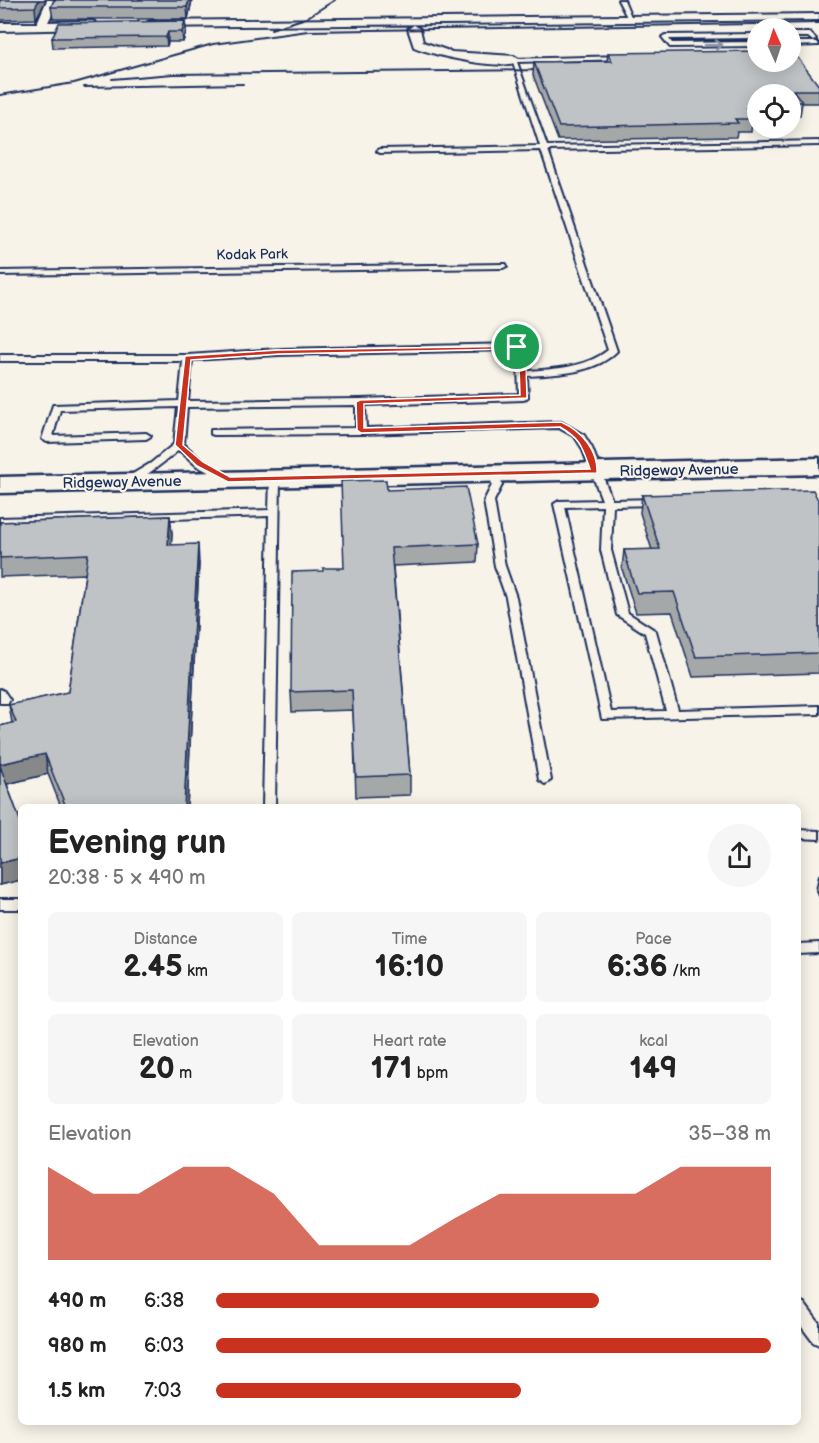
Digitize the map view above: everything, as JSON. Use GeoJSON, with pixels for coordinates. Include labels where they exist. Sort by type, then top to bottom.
{"type":"FeatureCollection","features":[{"type":"Feature","properties":{"kind":"main road","name":"Ridgeway Avenue"},"geometry":{"type":"LineString","coordinates":[[0,485],[819,466]]}},
{"type":"Feature","properties":{"kind":"street"},"geometry":{"type":"LineString","coordinates":[[41,26],[53,0]]}},
{"type":"Feature","properties":{"kind":"street"},"geometry":{"type":"LineString","coordinates":[[137,25],[326,17],[812,5]]}},
{"type":"Feature","properties":{"kind":"street"},"geometry":{"type":"LineString","coordinates":[[536,9],[625,9],[819,17]]}},
{"type":"Feature","properties":{"kind":"street"},"geometry":{"type":"LineString","coordinates":[[0,27],[101,25]]}},
{"type":"Feature","properties":{"kind":"street"},"geometry":{"type":"LineString","coordinates":[[414,29],[418,44],[433,52],[459,57],[514,60]]}},
{"type":"Feature","properties":{"kind":"lane"},"geometry":{"type":"LineString","coordinates":[[801,35],[810,35],[817,42]]}},
{"type":"Feature","properties":{"kind":"lane"},"geometry":{"type":"LineString","coordinates":[[747,36],[665,37],[670,45],[747,44]]}},
{"type":"Feature","properties":{"kind":"lane"},"geometry":{"type":"LineString","coordinates":[[801,43],[817,42]]}},
{"type":"Feature","properties":{"kind":"lane"},"geometry":{"type":"LineString","coordinates":[[523,374],[576,367],[596,361],[613,351],[514,60],[629,58]]}},
{"type":"Feature","properties":{"kind":"lane"},"geometry":{"type":"LineString","coordinates":[[380,151],[819,143]]}},
{"type":"Feature","properties":{"kind":"lane","name":"Kodak Park"},"geometry":{"type":"LineString","coordinates":[[0,273],[503,266]]}},
{"type":"Feature","properties":{"kind":"lane"},"geometry":{"type":"LineString","coordinates":[[0,358],[188,358],[279,352],[517,347],[523,374],[524,397],[56,407],[47,439],[146,436]]}},
{"type":"Feature","properties":{"kind":"lane"},"geometry":{"type":"LineString","coordinates":[[123,483],[154,465],[179,445],[188,358]]}},
{"type":"Feature","properties":{"kind":"lane"},"geometry":{"type":"LineString","coordinates":[[360,402],[361,430]]}},
{"type":"Feature","properties":{"kind":"lane"},"geometry":{"type":"LineString","coordinates":[[214,432],[561,425],[579,435],[608,503],[606,550],[623,615],[650,631],[673,714]]}},
{"type":"Feature","properties":{"kind":"lane"},"geometry":{"type":"LineString","coordinates":[[179,445],[200,464],[228,480]]}},
{"type":"Feature","properties":{"kind":"lane"},"geometry":{"type":"LineString","coordinates":[[495,474],[497,485],[489,501],[500,566],[511,597],[545,780]]}},
{"type":"Feature","properties":{"kind":"lane"},"geometry":{"type":"LineString","coordinates":[[269,804],[275,479]]}},
{"type":"Feature","properties":{"kind":"lane"},"geometry":{"type":"LineString","coordinates":[[666,502],[559,504],[606,716],[819,710]]}},
{"type":"Feature","properties":{"kind":"lane"},"geometry":{"type":"LineString","coordinates":[[0,521],[274,513]]}},
{"type":"Feature","properties":{"kind":"lane"},"geometry":{"type":"LineString","coordinates":[[801,834],[819,835]]}},
{"type":"Feature","properties":{"kind":"lane"},"geometry":{"type":"LineString","coordinates":[[0,904],[18,904]]}},
{"type":"Feature","properties":{"kind":"lane"},"geometry":{"type":"LineString","coordinates":[[801,949],[819,948]]}},
{"type":"Feature","properties":{"kind":"lane"},"geometry":{"type":"LineString","coordinates":[[801,1312],[819,1337]]}},
{"type":"Feature","properties":{"kind":"building"},"geometry":{"type":"Polygon","coordinates":[[[0,0],[39,0],[35,7],[0,8],[0,0]]]}},
{"type":"Feature","properties":{"kind":"building"},"geometry":{"type":"Polygon","coordinates":[[[54,0],[189,0],[187,7],[51,7],[54,0]]]}},
{"type":"Feature","properties":{"kind":"building"},"geometry":{"type":"Polygon","coordinates":[[[185,21],[182,32],[168,32],[166,37],[52,38],[59,23],[185,21]]]}},
{"type":"Feature","properties":{"kind":"building"},"geometry":{"type":"Polygon","coordinates":[[[747,51],[747,72],[801,72],[801,62],[819,86],[819,90],[801,90],[801,84],[747,84],[747,119],[735,119],[738,123],[559,127],[534,62],[612,61],[608,53],[747,51]]]}},
{"type":"Feature","properties":{"kind":"building"},"geometry":{"type":"Polygon","coordinates":[[[386,480],[387,490],[466,487],[478,544],[391,548],[410,775],[356,777],[352,690],[291,692],[292,572],[344,568],[341,481],[386,480]]]}},
{"type":"Feature","properties":{"kind":"building"},"geometry":{"type":"Polygon","coordinates":[[[813,490],[819,502],[819,653],[696,657],[674,592],[637,593],[624,550],[660,549],[642,495],[813,490]]]}},
{"type":"Feature","properties":{"kind":"building"},"geometry":{"type":"Polygon","coordinates":[[[170,516],[168,545],[198,544],[184,804],[65,804],[45,754],[0,764],[0,726],[16,722],[9,705],[68,692],[88,554],[0,558],[0,522],[170,516]]]}},
{"type":"Feature","properties":{"kind":"building"},"geometry":{"type":"Polygon","coordinates":[[[0,766],[18,815],[18,859],[0,863],[0,766]]]}},
{"type":"Feature","properties":{"kind":"railway"},"geometry":{"type":"LineString","coordinates":[[271,29],[306,18],[335,0]]}},
{"type":"Feature","properties":{"kind":"railway"},"geometry":{"type":"LineString","coordinates":[[0,95],[74,83],[213,44],[308,31],[819,23]]}},
{"type":"Feature","properties":{"kind":"railway"},"geometry":{"type":"LineString","coordinates":[[112,79],[173,74],[549,70]]}},
{"type":"Feature","properties":{"kind":"railway"},"geometry":{"type":"LineString","coordinates":[[84,87],[243,84]]}},
{"type":"Feature","properties":{"kind":"route"},"geometry":{"type":"LineString","coordinates":[[517,347],[522,366],[524,397],[360,402],[361,430],[561,425],[579,435],[594,472],[228,480],[200,464],[179,445],[188,358],[279,352],[517,347]]}}]}
